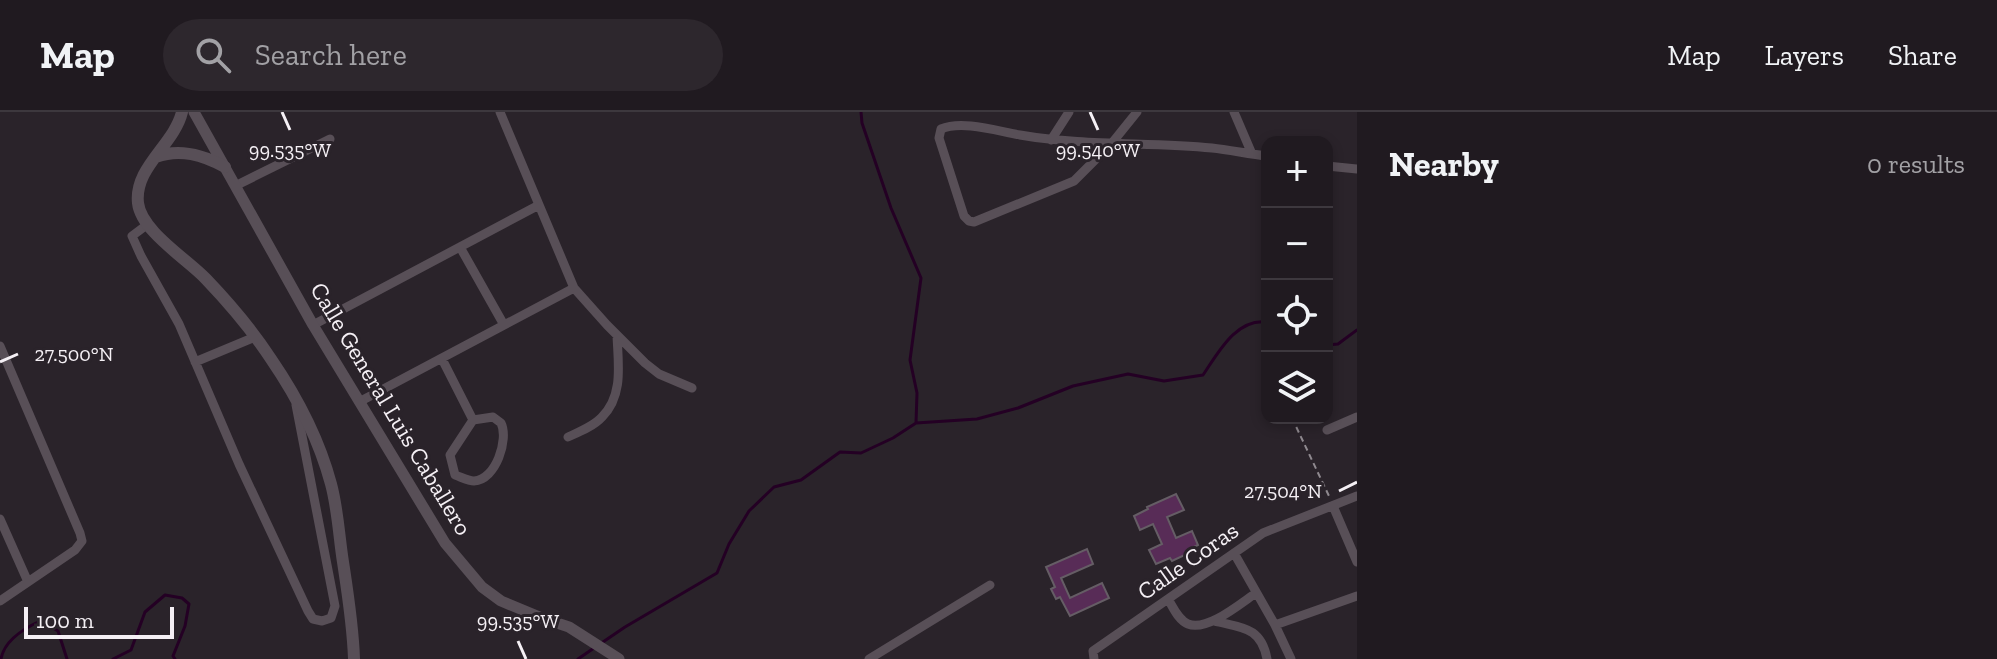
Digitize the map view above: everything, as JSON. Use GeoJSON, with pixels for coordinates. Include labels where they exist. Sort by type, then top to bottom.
{"type":"FeatureCollection","features":[{"type":"Feature","properties":{"kind":"main road"},"geometry":{"type":"LineString","coordinates":[[182,112],[177,127],[142,177],[138,206],[148,224],[203,276],[255,337],[294,397],[316,439],[331,485],[354,632],[354,659]]}},
{"type":"Feature","properties":{"kind":"main road"},"geometry":{"type":"LineString","coordinates":[[156,157],[183,152],[213,160],[225,167]]}},
{"type":"Feature","properties":{"kind":"street","name":"Calle General Luis Caballero"},"geometry":{"type":"LineString","coordinates":[[195,112],[313,325],[445,543],[482,587],[501,601],[569,627],[619,659]]}},
{"type":"Feature","properties":{"kind":"street"},"geometry":{"type":"LineString","coordinates":[[500,112],[574,288],[652,369],[692,388]]}},
{"type":"Feature","properties":{"kind":"street"},"geometry":{"type":"LineString","coordinates":[[1051,140],[1069,112]]}},
{"type":"Feature","properties":{"kind":"street"},"geometry":{"type":"LineString","coordinates":[[1137,112],[1112,143],[1074,181],[974,222],[964,216],[939,138],[941,129],[950,125],[1051,140],[1112,143],[1212,148],[1261,155]]}},
{"type":"Feature","properties":{"kind":"street"},"geometry":{"type":"LineString","coordinates":[[1234,112],[1252,154]]}},
{"type":"Feature","properties":{"kind":"street"},"geometry":{"type":"LineString","coordinates":[[235,186],[330,139]]}},
{"type":"Feature","properties":{"kind":"street"},"geometry":{"type":"LineString","coordinates":[[1333,167],[1357,169]]}},
{"type":"Feature","properties":{"kind":"street"},"geometry":{"type":"LineString","coordinates":[[313,325],[539,205]]}},
{"type":"Feature","properties":{"kind":"street"},"geometry":{"type":"LineString","coordinates":[[148,224],[132,236],[179,324],[239,464],[308,611],[313,619],[322,621],[331,618],[335,606],[294,397]]}},
{"type":"Feature","properties":{"kind":"street"},"geometry":{"type":"LineString","coordinates":[[460,247],[504,325]]}},
{"type":"Feature","properties":{"kind":"street"},"geometry":{"type":"LineString","coordinates":[[359,402],[574,288]]}},
{"type":"Feature","properties":{"kind":"street"},"geometry":{"type":"LineString","coordinates":[[568,437],[602,418],[611,405],[618,384],[617,335]]}},
{"type":"Feature","properties":{"kind":"street"},"geometry":{"type":"LineString","coordinates":[[195,362],[255,337]]}},
{"type":"Feature","properties":{"kind":"street"},"geometry":{"type":"LineString","coordinates":[[0,346],[82,541],[75,550],[0,601]]}},
{"type":"Feature","properties":{"kind":"street"},"geometry":{"type":"LineString","coordinates":[[442,359],[473,420]]}},
{"type":"Feature","properties":{"kind":"street"},"geometry":{"type":"LineString","coordinates":[[493,417],[501,423],[504,434],[496,466],[486,477],[473,481],[455,475],[450,455],[473,420],[493,417]]}},
{"type":"Feature","properties":{"kind":"street"},"geometry":{"type":"LineString","coordinates":[[1327,430],[1357,417]]}},
{"type":"Feature","properties":{"kind":"street","name":"Calle Coras"},"geometry":{"type":"LineString","coordinates":[[1093,655],[1271,529],[1357,496]]}},
{"type":"Feature","properties":{"kind":"street"},"geometry":{"type":"LineString","coordinates":[[1333,506],[1357,562]]}},
{"type":"Feature","properties":{"kind":"street"},"geometry":{"type":"LineString","coordinates":[[0,519],[28,582]]}},
{"type":"Feature","properties":{"kind":"street"},"geometry":{"type":"LineString","coordinates":[[1234,553],[1291,659]]}},
{"type":"Feature","properties":{"kind":"street"},"geometry":{"type":"LineString","coordinates":[[869,659],[990,585]]}},
{"type":"Feature","properties":{"kind":"street"},"geometry":{"type":"LineString","coordinates":[[1168,599],[1181,619],[1189,624],[1202,624],[1214,621],[1256,593]]}},
{"type":"Feature","properties":{"kind":"street"},"geometry":{"type":"LineString","coordinates":[[1275,625],[1357,596]]}},
{"type":"Feature","properties":{"kind":"street"},"geometry":{"type":"LineString","coordinates":[[1214,621],[1251,630],[1262,642],[1267,659]]}},
{"type":"Feature","properties":{"kind":"path"},"geometry":{"type":"LineString","coordinates":[[1295,424],[1333,506]]}},
{"type":"Feature","properties":{"kind":"building"},"geometry":{"type":"Polygon","coordinates":[[[1176,494],[1184,510],[1167,517],[1176,538],[1192,531],[1198,545],[1172,561],[1170,558],[1156,564],[1149,550],[1162,544],[1153,524],[1140,530],[1134,516],[1176,494]]]}},
{"type":"Feature","properties":{"kind":"building"},"geometry":{"type":"Polygon","coordinates":[[[1087,549],[1093,564],[1061,578],[1070,598],[1102,583],[1109,598],[1070,616],[1060,597],[1056,599],[1051,589],[1055,587],[1046,567],[1087,549]]]}},
{"type":"Feature","properties":{"kind":"waterway"},"geometry":{"type":"LineString","coordinates":[[600,644],[717,573],[729,544],[749,511],[774,487],[801,480],[840,452],[861,453],[916,423],[917,393],[910,360],[921,278],[891,208],[861,112]]}},
{"type":"Feature","properties":{"kind":"waterway"},"geometry":{"type":"LineString","coordinates":[[916,423],[977,419],[1018,408],[1073,386],[1128,374],[1164,381],[1203,375],[1237,331],[1261,322]]}},
{"type":"Feature","properties":{"kind":"waterway"},"geometry":{"type":"LineString","coordinates":[[1333,344],[1357,330]]}},
{"type":"Feature","properties":{"kind":"waterway"},"geometry":{"type":"LineString","coordinates":[[113,659],[131,650],[145,612],[165,595],[182,598],[189,604],[185,626],[173,656],[175,659]]}},
{"type":"Feature","properties":{"kind":"waterway"},"geometry":{"type":"LineString","coordinates":[[1,659],[11,641],[40,621],[58,631],[67,659]]}},
{"type":"Feature","properties":{"kind":"waterway"},"geometry":{"type":"LineString","coordinates":[[578,659],[594,648]]}}]}
